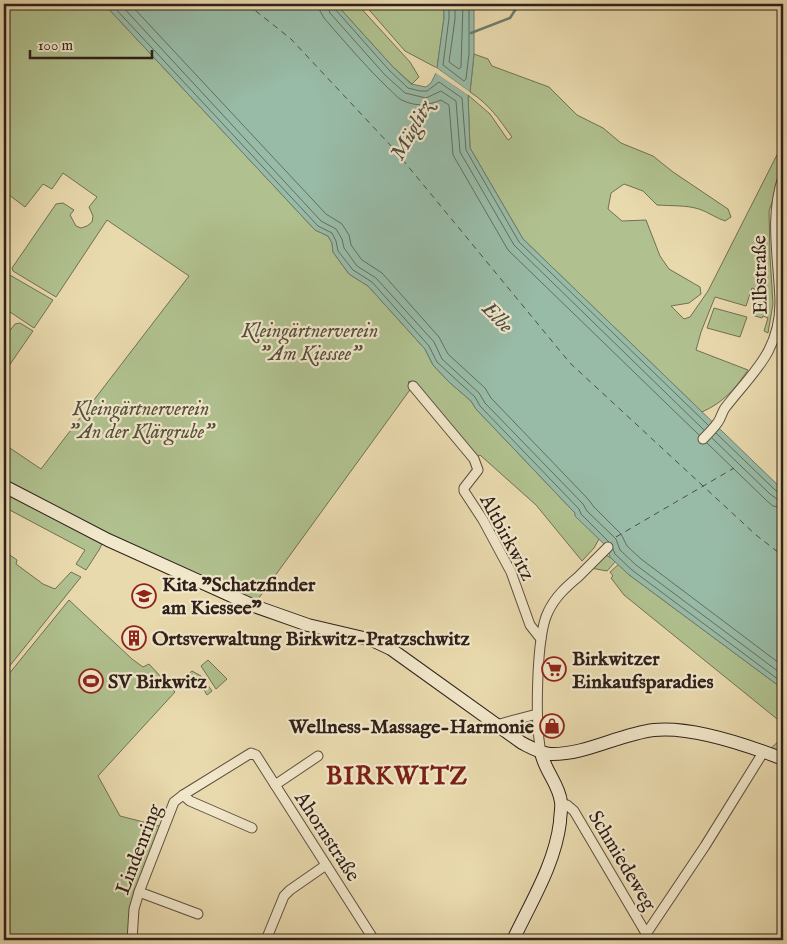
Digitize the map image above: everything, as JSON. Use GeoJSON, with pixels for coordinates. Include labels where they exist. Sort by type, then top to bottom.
{"type":"FeatureCollection","features":[{"type":"Feature","properties":{"kind":"street","name":"Elbstraße"},"geometry":{"type":"LineString","coordinates":[[703,439],[718,422],[723,410],[765,360],[776,335],[780,304],[775,250],[777,211],[783,177]]}},
{"type":"Feature","properties":{"kind":"street","name":"Altbirkwitz"},"geometry":{"type":"LineString","coordinates":[[412,386],[474,459],[478,470],[464,488],[464,491],[483,520],[511,572],[530,625],[541,639]]}},
{"type":"Feature","properties":{"kind":"street"},"geometry":{"type":"LineString","coordinates":[[4,486],[108,540],[254,606],[308,625],[372,640],[391,649],[522,743],[541,752],[550,754],[573,752],[641,732],[667,729],[720,738],[783,759]]}},
{"type":"Feature","properties":{"kind":"street","name":"Altbirkwitz"},"geometry":{"type":"LineString","coordinates":[[541,752],[538,738],[537,714],[541,639],[547,613],[566,586],[608,547]]}},
{"type":"Feature","properties":{"kind":"street"},"geometry":{"type":"LineString","coordinates":[[496,725],[537,714]]}},
{"type":"Feature","properties":{"kind":"street","name":"Ahornstraße"},"geometry":{"type":"LineString","coordinates":[[251,752],[256,756],[275,785],[374,940]]}},
{"type":"Feature","properties":{"kind":"street","name":"Lindenring"},"geometry":{"type":"LineString","coordinates":[[132,940],[134,909],[139,892],[174,802],[251,752]]}},
{"type":"Feature","properties":{"kind":"street"},"geometry":{"type":"LineString","coordinates":[[513,940],[557,844],[562,803],[559,792],[542,759],[541,752]]}},
{"type":"Feature","properties":{"kind":"street"},"geometry":{"type":"LineString","coordinates":[[646,938],[764,752]]}},
{"type":"Feature","properties":{"kind":"street"},"geometry":{"type":"LineString","coordinates":[[275,785],[318,756]]}},
{"type":"Feature","properties":{"kind":"street"},"geometry":{"type":"LineString","coordinates":[[183,795],[190,801],[252,828]]}},
{"type":"Feature","properties":{"kind":"street","name":"Schmiedeweg"},"geometry":{"type":"LineString","coordinates":[[562,803],[567,804],[574,811],[646,938]]}},
{"type":"Feature","properties":{"kind":"street"},"geometry":{"type":"LineString","coordinates":[[266,940],[286,892],[326,865]]}},
{"type":"Feature","properties":{"kind":"street"},"geometry":{"type":"LineString","coordinates":[[139,892],[198,914]]}},
{"type":"Feature","properties":{"kind":"green space"},"geometry":{"type":"Polygon","coordinates":[[[4,4],[104,4],[315,230],[328,236],[332,243],[333,252],[349,274],[368,286],[425,349],[433,365],[471,401],[476,409],[599,539],[594,548],[582,561],[536,505],[480,455],[477,457],[412,381],[408,382],[412,387],[256,602],[197,578],[4,482],[4,444],[41,469],[189,276],[107,220],[56,297],[13,271],[12,268],[56,204],[63,203],[74,210],[70,215],[76,226],[81,228],[92,222],[93,216],[89,207],[97,197],[63,173],[52,189],[43,184],[25,207],[4,191],[4,4]]]}},
{"type":"Feature","properties":{"kind":"green space"},"geometry":{"type":"Polygon","coordinates":[[[336,4],[357,4],[410,62],[419,77],[412,84],[393,67],[336,4]]]}},
{"type":"Feature","properties":{"kind":"green space"},"geometry":{"type":"Polygon","coordinates":[[[364,4],[444,4],[444,18],[437,68],[405,51],[364,4]]]}},
{"type":"Feature","properties":{"kind":"green space"},"geometry":{"type":"Polygon","coordinates":[[[474,54],[488,59],[492,66],[549,87],[577,115],[603,128],[621,143],[653,156],[673,172],[728,209],[731,217],[725,221],[694,208],[657,205],[643,191],[624,184],[611,193],[608,209],[622,221],[646,220],[660,256],[669,269],[700,287],[701,294],[689,303],[671,306],[684,319],[690,317],[708,291],[783,143],[783,171],[769,211],[773,304],[768,333],[764,331],[768,318],[752,315],[759,291],[752,288],[746,306],[715,297],[696,350],[748,370],[734,389],[717,404],[702,412],[523,239],[470,148],[468,95],[490,114],[508,140],[512,137],[488,107],[470,92],[474,54]]]}},
{"type":"Feature","properties":{"kind":"green space"},"geometry":{"type":"Polygon","coordinates":[[[8,274],[53,300],[34,328],[4,308],[4,276],[8,274]]]}},
{"type":"Feature","properties":{"kind":"green space"},"geometry":{"type":"Polygon","coordinates":[[[714,308],[747,317],[740,337],[707,328],[714,308]]]}},
{"type":"Feature","properties":{"kind":"green space"},"geometry":{"type":"Polygon","coordinates":[[[20,323],[33,331],[4,373],[4,338],[15,324],[20,323]]]}},
{"type":"Feature","properties":{"kind":"green space"},"geometry":{"type":"Polygon","coordinates":[[[4,489],[102,544],[86,570],[76,564],[85,550],[4,507],[4,489]]]}},
{"type":"Feature","properties":{"kind":"green space"},"geometry":{"type":"Polygon","coordinates":[[[4,551],[17,560],[16,564],[43,584],[55,589],[71,572],[81,577],[4,673],[4,551]]]}},
{"type":"Feature","properties":{"kind":"green space"},"geometry":{"type":"Polygon","coordinates":[[[606,555],[616,561],[607,571],[591,568],[606,555]]]}},
{"type":"Feature","properties":{"kind":"green space"},"geometry":{"type":"Polygon","coordinates":[[[619,564],[628,574],[783,689],[783,755],[769,750],[781,739],[782,723],[624,595],[611,578],[613,576],[610,572],[619,564]]]}},
{"type":"Feature","properties":{"kind":"green space"},"geometry":{"type":"Polygon","coordinates":[[[69,600],[132,659],[143,667],[149,664],[175,692],[98,776],[120,816],[163,827],[139,892],[131,940],[4,940],[4,680],[69,600]]]}},
{"type":"Feature","properties":{"kind":"green space"},"geometry":{"type":"Polygon","coordinates":[[[208,660],[227,679],[216,689],[201,666],[208,660]]]}},
{"type":"Feature","properties":{"kind":"green space"},"geometry":{"type":"Polygon","coordinates":[[[192,671],[201,676],[212,691],[207,695],[204,690],[196,685],[189,688],[178,683],[192,671]]]}},
{"type":"Feature","properties":{"kind":"water"},"geometry":{"type":"Polygon","coordinates":[[[104,4],[336,4],[393,67],[411,84],[426,87],[431,83],[436,73],[468,95],[470,148],[523,239],[783,490],[783,689],[628,574],[610,557],[607,547],[575,516],[575,513],[476,409],[471,401],[433,365],[425,349],[368,286],[349,274],[333,252],[332,243],[328,236],[315,230],[104,4]]]}},
{"type":"Feature","properties":{"kind":"water"},"geometry":{"type":"Polygon","coordinates":[[[444,4],[474,4],[474,54],[470,92],[437,68],[444,18],[444,4]]]}},
{"type":"Feature","properties":{"kind":"pier"},"geometry":{"type":"Polygon","coordinates":[[[435,67],[470,92],[468,95],[434,72],[436,70],[435,67]]]}},
{"type":"Feature","properties":{"kind":"waterway"},"geometry":{"type":"LineString","coordinates":[[471,33],[510,18],[519,4]]}},
{"type":"Feature","properties":{"kind":"ferry route"},"geometry":{"type":"LineString","coordinates":[[247,4],[291,39],[393,148],[570,363],[756,535],[783,556]]}},
{"type":"Feature","properties":{"kind":"ferry route"},"geometry":{"type":"LineString","coordinates":[[616,537],[734,468]]}},
{"type":"Feature","properties":{"kind":"place","name":"Kita \"Schatzfinder am Kiessee\""},"geometry":{"type":"Point","coordinates":[144,596]}},
{"type":"Feature","properties":{"kind":"place","name":"Ortsverwaltung Birkwitz-Pratzschwitz"},"geometry":{"type":"Point","coordinates":[134,638]}},
{"type":"Feature","properties":{"kind":"place","name":"Birkwitzer Einkaufsparadies"},"geometry":{"type":"Point","coordinates":[554,669]}},
{"type":"Feature","properties":{"kind":"place","name":"SV Birkwitz"},"geometry":{"type":"Point","coordinates":[91,681]}},
{"type":"Feature","properties":{"kind":"place","name":"Wellness-Massage-Harmonie"},"geometry":{"type":"Point","coordinates":[552,726]}},
{"type":"Feature","properties":{"kind":"district","name":"BIRKWITZ"},"geometry":{"type":"Point","coordinates":[397,775]}},
{"type":"Feature","properties":{"kind":"water label","name":"Müglitz"},"geometry":{"type":"Point","coordinates":[411,130]}},
{"type":"Feature","properties":{"kind":"water label","name":"Elbe"},"geometry":{"type":"Point","coordinates":[498,317]}},
{"type":"Feature","properties":{"kind":"park label","name":"Kleingärtnerverein \"Am Kiessee\""},"geometry":{"type":"Point","coordinates":[310,342]}},
{"type":"Feature","properties":{"kind":"park label","name":"Kleingärtnerverein \"An der Klärgrube\""},"geometry":{"type":"Point","coordinates":[141,420]}}]}
